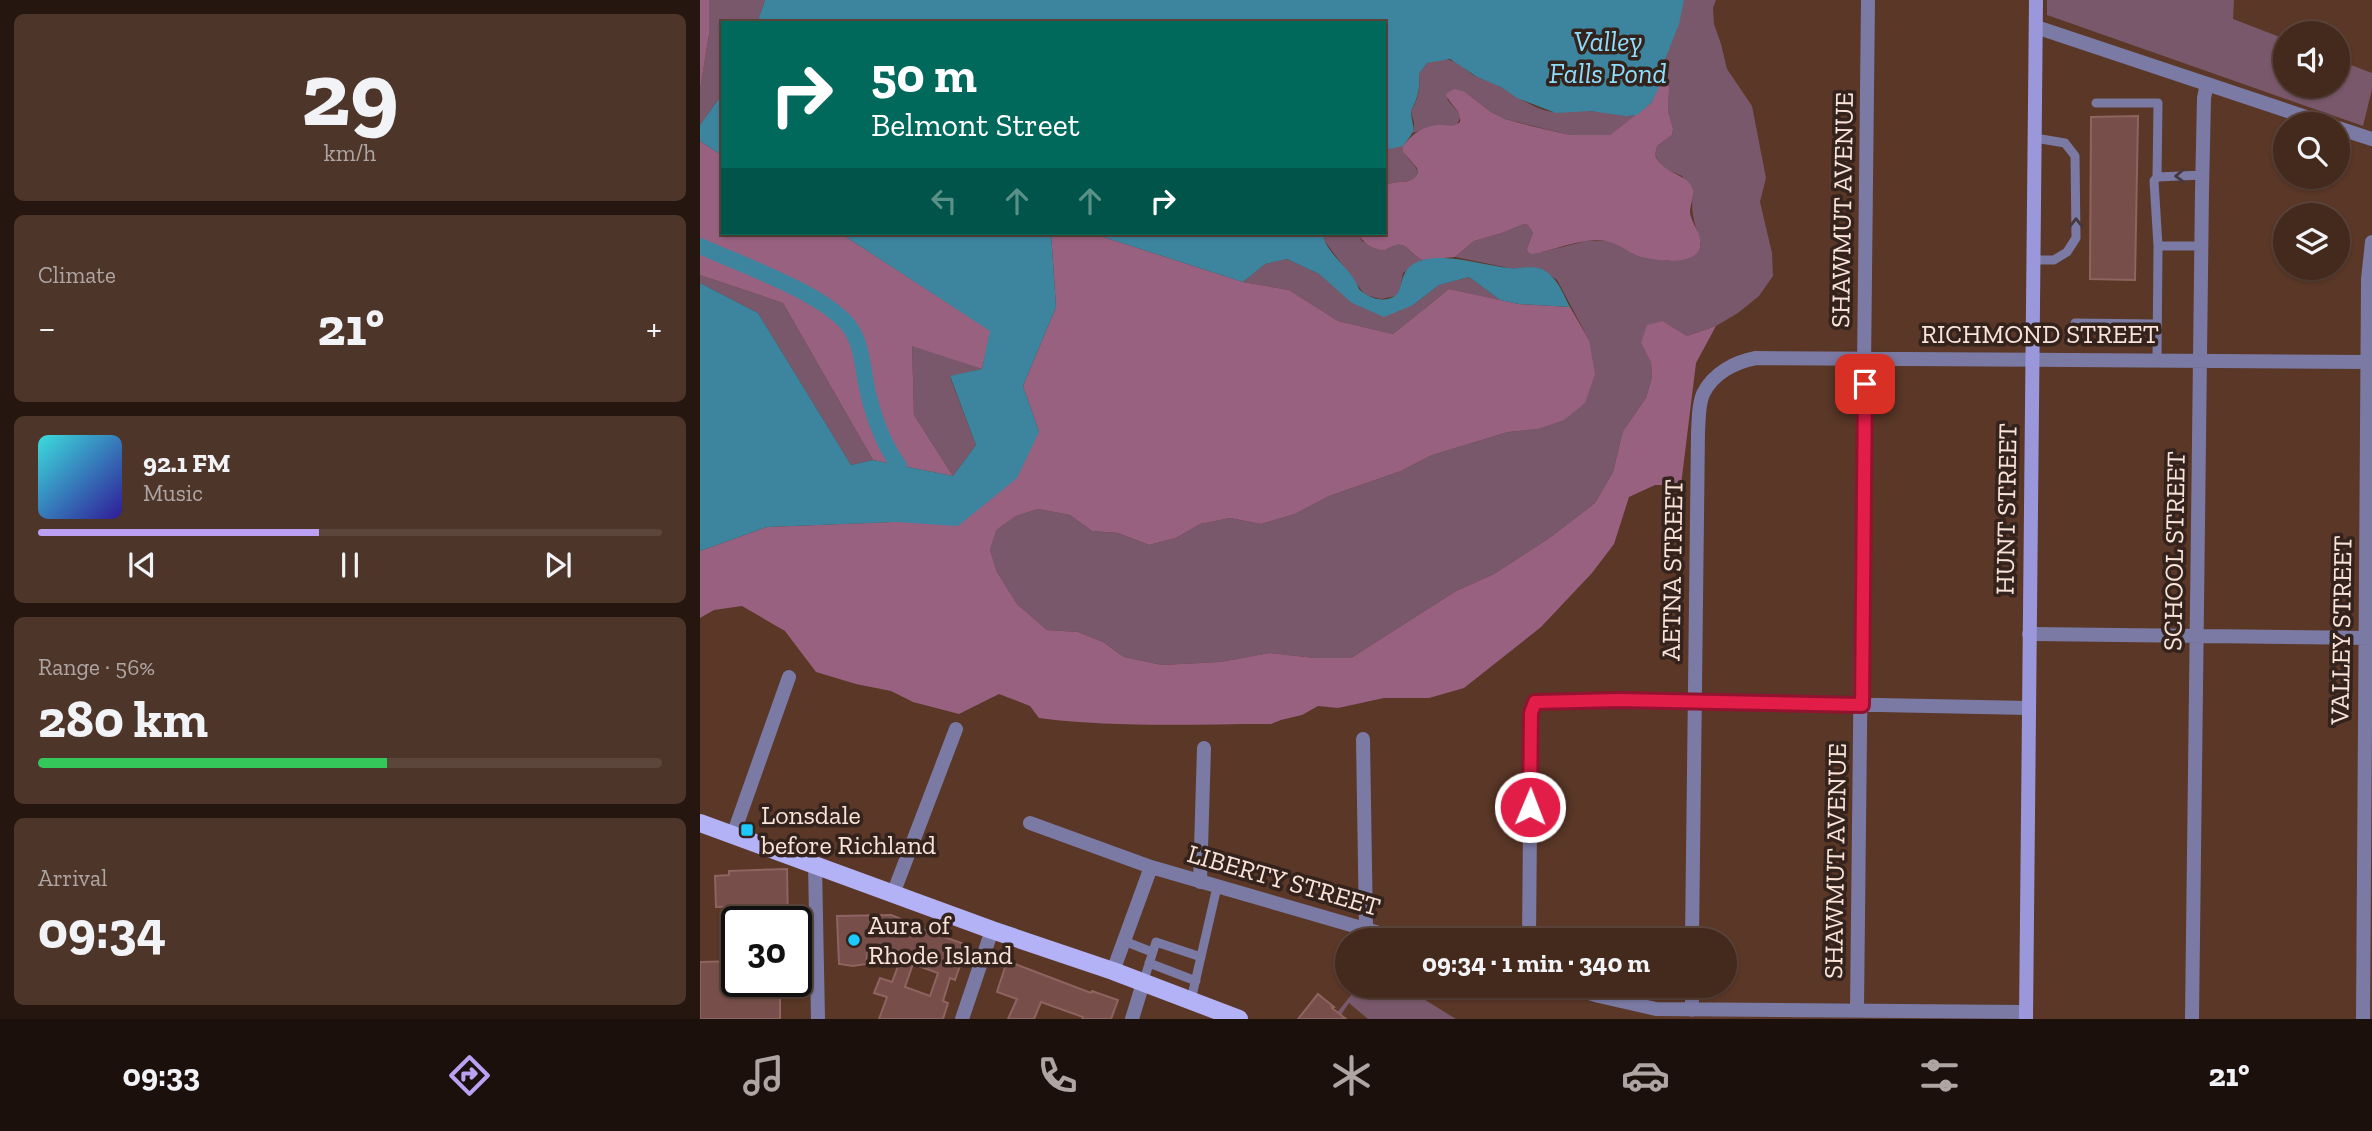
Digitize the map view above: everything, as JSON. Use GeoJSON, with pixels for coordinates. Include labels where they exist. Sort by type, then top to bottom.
{"type":"FeatureCollection","features":[{"type":"Feature","properties":{"kind":"main road","name":"HUNT STREET"},"geometry":{"type":"LineString","coordinates":[[2026,1015],[2036,0]]}},
{"type":"Feature","properties":{"kind":"main road"},"geometry":{"type":"LineString","coordinates":[[700,823],[1239,1019]]}},
{"type":"Feature","properties":{"kind":"street","name":"SHAWMUT AVENUE"},"geometry":{"type":"LineString","coordinates":[[1857,1009],[1868,0]]}},
{"type":"Feature","properties":{"kind":"street"},"geometry":{"type":"LineString","coordinates":[[2036,27],[2291,112]]}},
{"type":"Feature","properties":{"kind":"street","name":"SCHOOL STREET"},"geometry":{"type":"LineString","coordinates":[[2192,1019],[2204,98],[2207,84]]}},
{"type":"Feature","properties":{"kind":"street"},"geometry":{"type":"LineString","coordinates":[[2350,132],[2372,139]]}},
{"type":"Feature","properties":{"kind":"street","name":"VALLEY STREET"},"geometry":{"type":"LineString","coordinates":[[2363,1019],[2368,637],[2367,362],[2368,279],[2372,243]]}},
{"type":"Feature","properties":{"kind":"street","name":"RICHMOND STREET"},"geometry":{"type":"LineString","coordinates":[[1718,376],[1740,361],[1756,358],[2367,362]]}},
{"type":"Feature","properties":{"kind":"street","name":"AETNA STREET"},"geometry":{"type":"LineString","coordinates":[[1692,928],[1699,406],[1703,393],[1718,376]]}},
{"type":"Feature","properties":{"kind":"street"},"geometry":{"type":"LineString","coordinates":[[2029,634],[2368,637]]}},
{"type":"Feature","properties":{"kind":"street"},"geometry":{"type":"LineString","coordinates":[[733,835],[789,677]]}},
{"type":"Feature","properties":{"kind":"street"},"geometry":{"type":"LineString","coordinates":[[1529,928],[1531,713],[1535,702],[1619,700],[2029,708]]}},
{"type":"Feature","properties":{"kind":"street"},"geometry":{"type":"LineString","coordinates":[[893,894],[956,729]]}},
{"type":"Feature","properties":{"kind":"street"},"geometry":{"type":"LineString","coordinates":[[1363,739],[1366,928]]}},
{"type":"Feature","properties":{"kind":"street"},"geometry":{"type":"LineString","coordinates":[[1200,882],[1204,747]]}},
{"type":"Feature","properties":{"kind":"street","name":"LIBERTY STREET"},"geometry":{"type":"LineString","coordinates":[[1030,823],[1152,867],[1362,928]]}},
{"type":"Feature","properties":{"kind":"street"},"geometry":{"type":"LineString","coordinates":[[815,864],[818,1019]]}},
{"type":"Feature","properties":{"kind":"street","name":"LIBERTY STREET"},"geometry":{"type":"LineString","coordinates":[[1113,971],[1152,867]]}},
{"type":"Feature","properties":{"kind":"street"},"geometry":{"type":"LineString","coordinates":[[962,1019],[992,930]]}},
{"type":"Feature","properties":{"kind":"street"},"geometry":{"type":"LineString","coordinates":[[1132,1019],[1143,983]]}},
{"type":"Feature","properties":{"kind":"street"},"geometry":{"type":"LineString","coordinates":[[1614,998],[1656,1009],[1857,1009],[1906,1014],[2026,1015]]}},
{"type":"Feature","properties":{"kind":"street"},"geometry":{"type":"LineString","coordinates":[[1692,998],[1692,1010]]}},
{"type":"Feature","properties":{"kind":"lane"},"geometry":{"type":"LineString","coordinates":[[2096,103],[2158,103],[2157,177],[2154,181],[2158,246],[2157,360]]}},
{"type":"Feature","properties":{"kind":"lane"},"geometry":{"type":"LineString","coordinates":[[2033,260],[2054,260],[2067,252],[2076,238],[2076,156],[2065,143],[2035,138]]}},
{"type":"Feature","properties":{"kind":"lane"},"geometry":{"type":"LineString","coordinates":[[2157,177],[2203,175]]}},
{"type":"Feature","properties":{"kind":"lane"},"geometry":{"type":"LineString","coordinates":[[2158,246],[2202,246]]}},
{"type":"Feature","properties":{"kind":"lane"},"geometry":{"type":"LineString","coordinates":[[2075,324],[2157,324]]}},
{"type":"Feature","properties":{"kind":"lane"},"geometry":{"type":"LineString","coordinates":[[1191,1000],[1217,887]]}},
{"type":"Feature","properties":{"kind":"lane"},"geometry":{"type":"LineString","coordinates":[[1124,941],[1152,952]]}},
{"type":"Feature","properties":{"kind":"lane"},"geometry":{"type":"LineString","coordinates":[[1143,983],[1156,942],[1201,957]]}},
{"type":"Feature","properties":{"kind":"lane"},"geometry":{"type":"LineString","coordinates":[[1149,963],[1196,981]]}},
{"type":"Feature","properties":{"kind":"shaded area"},"geometry":{"type":"Polygon","coordinates":[[[700,0],[709,0],[709,34],[700,90],[700,0]]]}},
{"type":"Feature","properties":{"kind":"shaded area"},"geometry":{"type":"Polygon","coordinates":[[[709,0],[765,0],[758,21],[721,21],[721,96],[700,125],[700,90],[709,34],[709,0]]]}},
{"type":"Feature","properties":{"kind":"shaded area"},"geometry":{"type":"Polygon","coordinates":[[[1684,0],[1716,0],[1713,8],[1714,24],[1727,69],[1752,106],[1766,178],[1760,202],[1772,253],[1773,276],[1759,296],[1716,326],[1687,336],[1663,321],[1641,343],[1651,363],[1652,377],[1646,398],[1623,431],[1613,472],[1595,503],[1548,539],[1494,574],[1456,591],[1351,658],[1315,658],[1270,653],[1220,662],[1162,665],[1124,657],[1103,642],[1078,632],[1047,630],[1017,604],[997,572],[990,550],[995,530],[1016,516],[1038,509],[1070,515],[1092,531],[1118,533],[1149,545],[1176,538],[1200,524],[1230,518],[1261,524],[1295,514],[1329,496],[1401,471],[1432,455],[1508,432],[1537,429],[1589,340],[1557,280],[1539,268],[1509,268],[1455,257],[1474,241],[1524,224],[1528,225],[1533,233],[1527,248],[1542,252],[1586,241],[1610,241],[1634,254],[1668,261],[1701,245],[1693,213],[1693,191],[1682,176],[1663,168],[1655,155],[1657,146],[1672,135],[1668,89],[1662,77],[1664,62],[1684,0]]]}},
{"type":"Feature","properties":{"kind":"shaded area"},"geometry":{"type":"Polygon","coordinates":[[[2047,0],[2234,0],[2233,19],[2273,34],[2273,94],[2047,15],[2047,0]]]}},
{"type":"Feature","properties":{"kind":"shaded area"},"geometry":{"type":"Polygon","coordinates":[[[1442,59],[1456,63],[1475,76],[1544,110],[1637,115],[1610,135],[1570,135],[1505,119],[1465,92],[1447,99],[1461,116],[1457,125],[1440,125],[1413,133],[1411,111],[1418,93],[1419,74],[1427,63],[1442,59]]]}},
{"type":"Feature","properties":{"kind":"shaded area"},"geometry":{"type":"Polygon","coordinates":[[[2350,65],[2372,73],[2372,89],[2363,126],[2350,121],[2350,112],[2323,112],[2283,98],[2350,98],[2350,65]]]}},
{"type":"Feature","properties":{"kind":"shaded area"},"geometry":{"type":"Polygon","coordinates":[[[1662,77],[1669,87],[1668,112],[1673,129],[1672,135],[1657,146],[1655,155],[1664,167],[1691,184],[1693,195],[1690,212],[1700,247],[1690,258],[1671,261],[1651,259],[1610,242],[1597,240],[1532,254],[1527,248],[1533,233],[1528,225],[1524,224],[1474,241],[1455,257],[1422,260],[1405,246],[1380,250],[1372,247],[1359,235],[1386,235],[1386,185],[1411,180],[1418,173],[1403,152],[1406,142],[1427,127],[1452,126],[1460,122],[1459,114],[1446,94],[1454,89],[1465,92],[1505,119],[1570,135],[1610,135],[1651,103],[1662,77]]]}},
{"type":"Feature","properties":{"kind":"shaded area"},"geometry":{"type":"Polygon","coordinates":[[[700,141],[721,155],[721,235],[843,235],[991,331],[982,369],[912,346],[914,415],[953,476],[873,460],[783,303],[700,275],[700,141]]]}},
{"type":"Feature","properties":{"kind":"shaded area"},"geometry":{"type":"Polygon","coordinates":[[[1403,146],[1405,154],[1418,173],[1412,180],[1386,185],[1386,149],[1403,146]]]}},
{"type":"Feature","properties":{"kind":"shaded area"},"geometry":{"type":"Polygon","coordinates":[[[1051,235],[1097,235],[1243,282],[1289,290],[1338,321],[1393,334],[1449,289],[1519,304],[1570,307],[1589,340],[1595,374],[1585,403],[1564,420],[1537,429],[1508,432],[1432,455],[1401,471],[1329,496],[1295,514],[1261,524],[1230,518],[1200,524],[1176,538],[1149,545],[1118,533],[1092,531],[1070,515],[1038,509],[1016,516],[996,530],[990,550],[997,572],[1017,604],[1047,630],[1078,632],[1103,642],[1124,657],[1162,665],[1220,662],[1270,653],[1315,658],[1351,658],[1456,591],[1494,574],[1548,539],[1595,503],[1613,472],[1623,431],[1646,398],[1652,377],[1651,363],[1641,343],[1647,325],[1663,321],[1687,336],[1716,326],[1696,363],[1681,485],[1655,485],[1629,497],[1614,544],[1592,573],[1541,627],[1464,688],[1429,698],[1384,698],[1338,708],[1318,706],[1302,715],[1271,724],[1126,724],[1039,718],[1030,706],[999,694],[959,714],[913,702],[891,691],[816,672],[785,631],[742,606],[714,610],[700,618],[700,551],[767,527],[892,522],[1039,432],[1023,386],[1056,307],[1051,235]]]}},
{"type":"Feature","properties":{"kind":"shaded area"},"geometry":{"type":"Polygon","coordinates":[[[1322,235],[1358,235],[1362,241],[1385,250],[1398,245],[1405,246],[1422,260],[1403,273],[1396,296],[1381,299],[1365,295],[1322,235]]]}},
{"type":"Feature","properties":{"kind":"shaded area"},"geometry":{"type":"Polygon","coordinates":[[[1287,259],[1319,274],[1353,303],[1413,305],[1439,285],[1469,277],[1500,300],[1449,289],[1393,334],[1338,321],[1289,290],[1243,282],[1265,264],[1287,259]]]}},
{"type":"Feature","properties":{"kind":"shaded area"},"geometry":{"type":"Polygon","coordinates":[[[700,275],[783,303],[873,460],[851,465],[758,313],[700,283],[700,275]]]}},
{"type":"Feature","properties":{"kind":"shaded area"},"geometry":{"type":"Polygon","coordinates":[[[912,345],[982,369],[950,377],[976,445],[953,476],[914,415],[912,345]]]}},
{"type":"Feature","properties":{"kind":"shaded area"},"geometry":{"type":"Polygon","coordinates":[[[1349,998],[1422,998],[1456,1019],[1368,1019],[1349,1003],[1341,1015],[1346,1019],[1332,1019],[1349,998]]]}},
{"type":"Feature","properties":{"kind":"water","name":"Valley Falls Pond"},"geometry":{"type":"Polygon","coordinates":[[[765,0],[1684,0],[1679,24],[1664,62],[1660,85],[1651,103],[1637,115],[1590,111],[1556,113],[1517,98],[1450,59],[1427,63],[1419,74],[1418,93],[1411,111],[1413,132],[1403,146],[1386,150],[1386,21],[758,21],[765,0]]]}},
{"type":"Feature","properties":{"kind":"water"},"geometry":{"type":"Polygon","coordinates":[[[721,96],[721,155],[700,141],[700,125],[721,96]]]}},
{"type":"Feature","properties":{"kind":"water"},"geometry":{"type":"Polygon","coordinates":[[[843,235],[1051,235],[1056,307],[1023,386],[1039,432],[1017,478],[958,526],[896,522],[767,527],[700,551],[700,283],[758,313],[851,465],[873,460],[953,476],[976,445],[950,376],[982,369],[990,331],[843,235]]]}},
{"type":"Feature","properties":{"kind":"water"},"geometry":{"type":"Polygon","coordinates":[[[1097,235],[1322,235],[1324,241],[1359,289],[1376,299],[1394,297],[1409,268],[1425,259],[1449,258],[1510,268],[1535,267],[1542,269],[1556,281],[1570,307],[1500,300],[1469,277],[1439,285],[1413,305],[1384,317],[1352,303],[1319,274],[1287,259],[1265,264],[1243,282],[1097,235]]]}},
{"type":"Feature","properties":{"kind":"building"},"geometry":{"type":"Polygon","coordinates":[[[2138,116],[2135,280],[2090,279],[2091,117],[2138,116]]]}},
{"type":"Feature","properties":{"kind":"building"},"geometry":{"type":"Polygon","coordinates":[[[787,869],[788,906],[716,907],[715,876],[729,875],[729,871],[787,869]]]}},
{"type":"Feature","properties":{"kind":"building"},"geometry":{"type":"Polygon","coordinates":[[[891,915],[906,921],[905,923],[967,945],[955,980],[950,978],[943,1001],[948,1003],[943,1019],[879,1019],[887,997],[874,993],[880,978],[892,982],[901,958],[868,946],[866,964],[839,964],[837,916],[891,915]],[[913,964],[905,987],[930,996],[938,973],[913,964]]]}},
{"type":"Feature","properties":{"kind":"building"},"geometry":{"type":"Polygon","coordinates":[[[721,961],[721,997],[780,997],[780,1019],[700,1019],[700,962],[721,961]]]}},
{"type":"Feature","properties":{"kind":"building"},"geometry":{"type":"Polygon","coordinates":[[[1007,961],[1091,993],[1092,991],[1118,1000],[1111,1019],[1082,1019],[1083,1017],[1041,1002],[1034,1019],[1008,1019],[1017,999],[997,992],[1007,961]]]}},
{"type":"Feature","properties":{"kind":"building"},"geometry":{"type":"Polygon","coordinates":[[[1318,994],[1334,1007],[1332,1008],[1346,1019],[1298,1019],[1318,994]]]}},
{"type":"Feature","properties":{"kind":"waterway"},"geometry":{"type":"LineString","coordinates":[[700,246],[803,292],[840,316],[855,336],[874,415],[884,441],[899,466]]}},
{"type":"Feature","properties":{"kind":"place","name":"Lonsdale before Richland"},"geometry":{"type":"Point","coordinates":[747,830]}},
{"type":"Feature","properties":{"kind":"place","name":"Aura of Rhode Island"},"geometry":{"type":"Point","coordinates":[854,940]}},
{"type":"Feature","properties":{"kind":"route"},"geometry":{"type":"LineString","coordinates":[[1530,807],[1531,713],[1535,702],[1619,700],[1862,705],[1865,384]]}}]}
